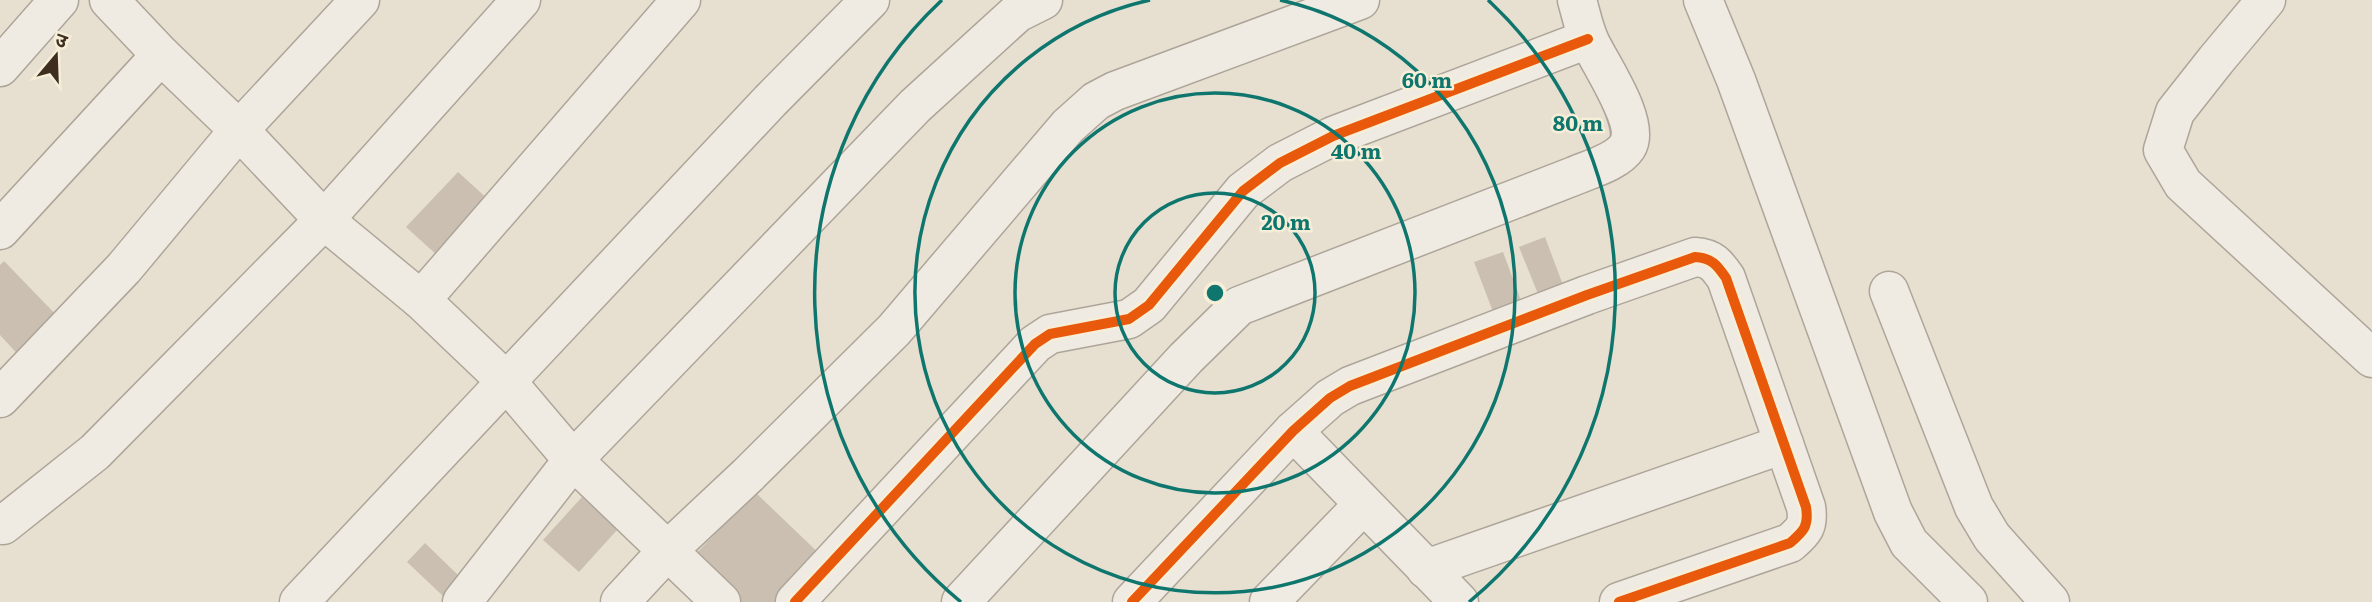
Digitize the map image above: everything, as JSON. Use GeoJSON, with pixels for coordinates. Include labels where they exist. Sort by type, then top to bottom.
{"type":"FeatureCollection","features":[{"type":"Feature","properties":{"kind":"street"},"geometry":{"type":"LineString","coordinates":[[0,67],[58,0]]}},
{"type":"Feature","properties":{"kind":"street"},"geometry":{"type":"LineString","coordinates":[[109,0],[161,55],[239,130],[324,220],[421,300],[506,382],[573,460],[721,602]]}},
{"type":"Feature","properties":{"kind":"street"},"geometry":{"type":"LineString","coordinates":[[0,398],[124,268],[239,130],[360,0]]}},
{"type":"Feature","properties":{"kind":"street"},"geometry":{"type":"LineString","coordinates":[[3,526],[95,452],[324,220],[521,0]]}},
{"type":"Feature","properties":{"kind":"street"},"geometry":{"type":"LineString","coordinates":[[421,300],[681,0]]}},
{"type":"Feature","properties":{"kind":"street"},"geometry":{"type":"LineString","coordinates":[[299,602],[770,101],[870,0]]}},
{"type":"Feature","properties":{"kind":"street"},"geometry":{"type":"LineString","coordinates":[[462,602],[573,460],[915,106],[1009,20],[1043,0]]}},
{"type":"Feature","properties":{"kind":"street"},"geometry":{"type":"LineString","coordinates":[[620,602],[668,551],[894,330],[1068,126],[1096,101],[1360,0]]}},
{"type":"Feature","properties":{"kind":"street"},"geometry":{"type":"LineString","coordinates":[[961,602],[1186,359],[1239,306],[1574,176],[1619,155],[1628,145],[1631,132],[1616,91],[1588,39],[1577,0]]}},
{"type":"Feature","properties":{"kind":"street"},"geometry":{"type":"LineString","coordinates":[[1703,0],[1736,80],[1893,512],[1909,543],[1968,602]]}},
{"type":"Feature","properties":{"kind":"street"},"geometry":{"type":"LineString","coordinates":[[2266,0],[2175,112],[2163,150],[2183,184],[2372,358]]}},
{"type":"Feature","properties":{"kind":"street"},"geometry":{"type":"LineString","coordinates":[[795,602],[1034,344],[1050,334],[1129,319],[1149,305],[1244,191],[1280,163],[1333,136],[1588,39]]}},
{"type":"Feature","properties":{"kind":"street"},"geometry":{"type":"LineString","coordinates":[[0,230],[161,55]]}},
{"type":"Feature","properties":{"kind":"street"},"geometry":{"type":"LineString","coordinates":[[1132,602],[1293,431],[1330,398],[1350,386],[1587,295],[1695,257],[1706,257],[1716,262],[1726,278],[1806,508],[1808,522],[1803,532],[1790,543],[1619,602]]}},
{"type":"Feature","properties":{"kind":"street"},"geometry":{"type":"LineString","coordinates":[[1889,291],[1974,507],[1992,537],[2050,602]]}},
{"type":"Feature","properties":{"kind":"street"},"geometry":{"type":"LineString","coordinates":[[1293,431],[1459,602]]}},
{"type":"Feature","properties":{"kind":"street"},"geometry":{"type":"LineString","coordinates":[[1426,569],[1784,444]]}},
{"type":"Feature","properties":{"kind":"street"},"geometry":{"type":"LineString","coordinates":[[1269,602],[1363,505]]}},
{"type":"Feature","properties":{"kind":"building"},"geometry":{"type":"Polygon","coordinates":[[[458,172],[490,201],[438,256],[406,227],[458,172]]]}},
{"type":"Feature","properties":{"kind":"building"},"geometry":{"type":"Polygon","coordinates":[[[1545,237],[1563,285],[1538,294],[1519,247],[1545,237]]]}},
{"type":"Feature","properties":{"kind":"building"},"geometry":{"type":"Polygon","coordinates":[[[1503,252],[1523,306],[1495,317],[1474,262],[1503,252]]]}},
{"type":"Feature","properties":{"kind":"building"},"geometry":{"type":"Polygon","coordinates":[[[4,261],[63,322],[23,360],[0,335],[0,265],[4,261]]]}},
{"type":"Feature","properties":{"kind":"building"},"geometry":{"type":"Polygon","coordinates":[[[755,492],[828,562],[789,602],[725,602],[686,564],[755,492]]]}},
{"type":"Feature","properties":{"kind":"building"},"geometry":{"type":"Polygon","coordinates":[[[582,497],[617,530],[579,572],[543,540],[582,497]]]}},
{"type":"Feature","properties":{"kind":"building"},"geometry":{"type":"Polygon","coordinates":[[[425,543],[461,578],[443,596],[407,562],[425,543]]]}},
{"type":"Feature","properties":{"kind":"cycle path"},"geometry":{"type":"LineString","coordinates":[[795,602],[1035,344],[1050,334],[1129,319],[1149,305],[1243,191],[1280,163],[1333,136],[1588,39]]}},
{"type":"Feature","properties":{"kind":"cycle path"},"geometry":{"type":"LineString","coordinates":[[1132,602],[1293,431],[1330,398],[1350,386],[1587,295],[1695,257],[1706,259],[1714,263],[1726,278],[1806,507],[1806,524],[1790,543],[1619,602]]}}]}
